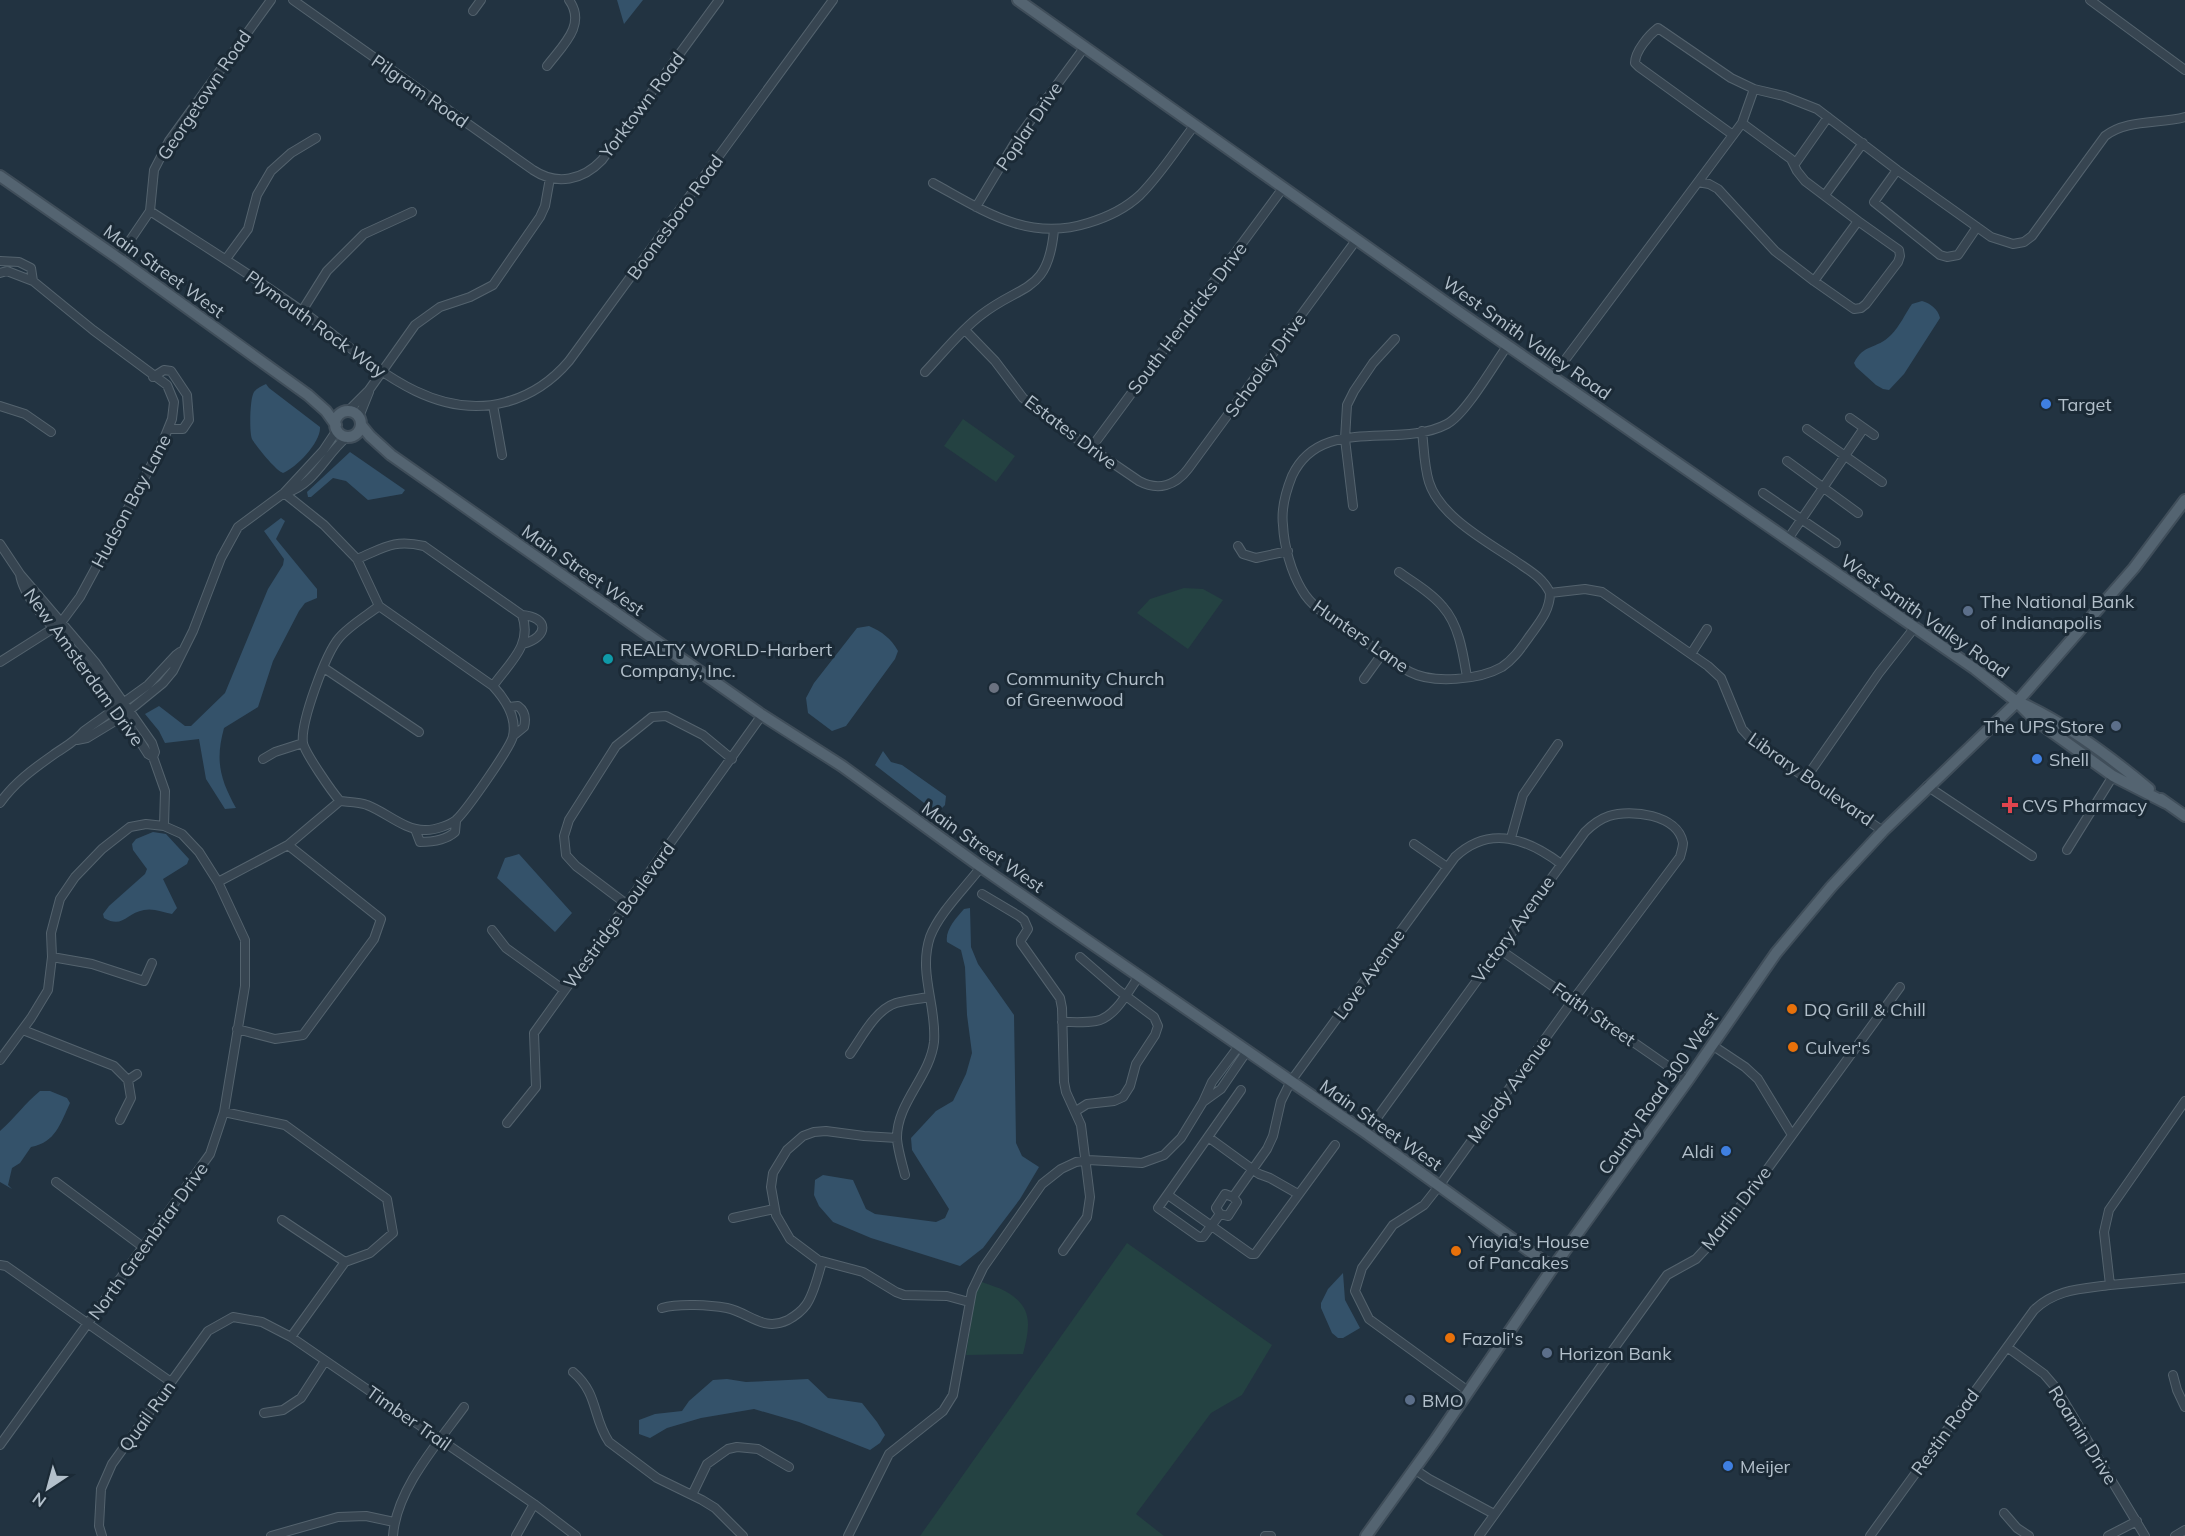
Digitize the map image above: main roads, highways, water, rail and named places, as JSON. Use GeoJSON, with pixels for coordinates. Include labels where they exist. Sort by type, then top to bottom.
{"type":"FeatureCollection","features":[{"type":"Feature","properties":{"kind":"main road","name":"West Smith Valley Road"},"geometry":{"type":"LineString","coordinates":[[1018,0],[1194,126],[1975,669],[2017,702],[2034,720],[2113,776],[2166,803]]}},
{"type":"Feature","properties":{"kind":"main road","name":"Main Street West"},"geometry":{"type":"LineString","coordinates":[[0,176],[308,395],[326,411],[336,427],[391,455]]}},
{"type":"Feature","properties":{"kind":"main road","name":"Main Street West"},"geometry":{"type":"LineString","coordinates":[[308,395],[347,411],[360,421],[370,436],[391,455],[762,715],[842,766],[981,867],[1366,1133],[1543,1262],[1554,1266]]}},
{"type":"Feature","properties":{"kind":"main road"},"geometry":{"type":"LineString","coordinates":[[336,427],[339,417],[347,411]]}},
{"type":"Feature","properties":{"kind":"main road"},"geometry":{"type":"LineString","coordinates":[[350,436],[358,432],[360,421]]}},
{"type":"Feature","properties":{"kind":"main road","name":"County Road 300 West"},"geometry":{"type":"LineString","coordinates":[[1368,1535],[1554,1266],[1776,953],[1831,887],[1883,831],[2017,702],[2134,568],[2185,500]]}},
{"type":"Feature","properties":{"kind":"main road","name":"West Smith Valley Road"},"geometry":{"type":"LineString","coordinates":[[2017,702],[2038,711],[2120,764],[2185,816]]}},
{"type":"Feature","properties":{"kind":"water"},"geometry":{"type":"Polygon","coordinates":[[[617,0],[643,0],[624,24],[617,0]]]}},
{"type":"Feature","properties":{"kind":"water"},"geometry":{"type":"Polygon","coordinates":[[[1922,301],[1933,307],[1940,318],[1904,374],[1889,390],[1883,389],[1854,363],[1866,349],[1886,340],[1900,324],[1912,304],[1922,301]]]}},
{"type":"Feature","properties":{"kind":"water"},"geometry":{"type":"Polygon","coordinates":[[[266,384],[320,427],[317,440],[312,447],[295,465],[283,473],[266,458],[251,435],[250,415],[253,395],[257,389],[266,384]]]}},
{"type":"Feature","properties":{"kind":"water"},"geometry":{"type":"Polygon","coordinates":[[[350,452],[405,490],[402,494],[368,500],[346,481],[333,478],[311,497],[308,497],[307,492],[350,452]]]}},
{"type":"Feature","properties":{"kind":"water"},"geometry":{"type":"Polygon","coordinates":[[[281,518],[285,521],[276,539],[317,589],[317,598],[305,603],[299,611],[273,661],[258,707],[224,728],[220,750],[221,770],[226,788],[236,808],[225,809],[206,779],[199,739],[165,743],[159,731],[145,714],[159,706],[185,726],[191,726],[225,693],[268,589],[283,565],[284,559],[264,531],[281,518]]]}},
{"type":"Feature","properties":{"kind":"water"},"geometry":{"type":"Polygon","coordinates":[[[869,626],[886,636],[898,651],[895,659],[846,726],[832,731],[808,713],[806,698],[814,683],[857,628],[869,626]]]}},
{"type":"Feature","properties":{"kind":"water"},"geometry":{"type":"Polygon","coordinates":[[[883,751],[891,762],[902,765],[946,796],[945,805],[937,813],[875,765],[883,751]]]}},
{"type":"Feature","properties":{"kind":"water"},"geometry":{"type":"Polygon","coordinates":[[[153,832],[166,834],[189,859],[187,864],[163,879],[177,908],[172,914],[144,910],[116,922],[104,918],[103,914],[109,906],[145,874],[147,869],[133,850],[132,844],[136,839],[153,832]]]}},
{"type":"Feature","properties":{"kind":"water"},"geometry":{"type":"Polygon","coordinates":[[[519,854],[572,913],[555,932],[497,878],[505,858],[519,854]]]}},
{"type":"Feature","properties":{"kind":"water"},"geometry":{"type":"Polygon","coordinates":[[[970,908],[971,947],[978,964],[1014,1015],[1016,1143],[1022,1156],[1039,1167],[1020,1199],[983,1248],[960,1266],[871,1238],[833,1222],[819,1206],[814,1195],[815,1180],[823,1175],[853,1180],[866,1209],[875,1214],[936,1222],[945,1218],[949,1209],[912,1150],[911,1138],[936,1111],[953,1101],[966,1074],[972,1053],[967,1015],[965,967],[961,950],[947,942],[949,929],[964,909],[970,908]]]}},
{"type":"Feature","properties":{"kind":"water"},"geometry":{"type":"Polygon","coordinates":[[[40,1091],[50,1091],[67,1098],[70,1103],[52,1136],[39,1145],[31,1147],[20,1163],[12,1168],[8,1185],[12,1189],[0,1182],[0,1131],[40,1091]]]}},
{"type":"Feature","properties":{"kind":"water"},"geometry":{"type":"Polygon","coordinates":[[[1343,1273],[1345,1300],[1360,1328],[1343,1338],[1338,1338],[1332,1333],[1321,1303],[1328,1289],[1343,1273]]]}},
{"type":"Feature","properties":{"kind":"water"},"geometry":{"type":"Polygon","coordinates":[[[727,1379],[746,1382],[808,1379],[828,1398],[862,1403],[885,1435],[880,1443],[870,1450],[799,1422],[754,1409],[701,1418],[667,1428],[650,1438],[639,1434],[639,1420],[655,1414],[682,1411],[689,1401],[713,1380],[727,1379]]]}},
{"type":"Feature","properties":{"kind":"place","name":"Target"},"geometry":{"type":"Point","coordinates":[2046,404]}},
{"type":"Feature","properties":{"kind":"place","name":"The National Bank of Indianapolis"},"geometry":{"type":"Point","coordinates":[1968,611]}},
{"type":"Feature","properties":{"kind":"place","name":"REALTY WORLD-Harbert Company, Inc."},"geometry":{"type":"Point","coordinates":[608,659]}},
{"type":"Feature","properties":{"kind":"place","name":"Community Church of Greenwood"},"geometry":{"type":"Point","coordinates":[994,688]}},
{"type":"Feature","properties":{"kind":"place","name":"The UPS Store"},"geometry":{"type":"Point","coordinates":[2116,726]}},
{"type":"Feature","properties":{"kind":"place","name":"Shell"},"geometry":{"type":"Point","coordinates":[2037,759]}},
{"type":"Feature","properties":{"kind":"place","name":"CVS Pharmacy"},"geometry":{"type":"Point","coordinates":[2010,805]}},
{"type":"Feature","properties":{"kind":"place","name":"DQ Grill & Chill"},"geometry":{"type":"Point","coordinates":[1792,1009]}},
{"type":"Feature","properties":{"kind":"place","name":"Culver's"},"geometry":{"type":"Point","coordinates":[1793,1047]}},
{"type":"Feature","properties":{"kind":"place","name":"Aldi"},"geometry":{"type":"Point","coordinates":[1726,1151]}},
{"type":"Feature","properties":{"kind":"place","name":"Yiayia's House of Pancakes"},"geometry":{"type":"Point","coordinates":[1456,1251]}},
{"type":"Feature","properties":{"kind":"place","name":"Fazoli's"},"geometry":{"type":"Point","coordinates":[1450,1338]}},
{"type":"Feature","properties":{"kind":"place","name":"Horizon Bank"},"geometry":{"type":"Point","coordinates":[1547,1353]}},
{"type":"Feature","properties":{"kind":"place","name":"BMO"},"geometry":{"type":"Point","coordinates":[1410,1400]}},
{"type":"Feature","properties":{"kind":"place","name":"Meijer"},"geometry":{"type":"Point","coordinates":[1728,1466]}}]}
